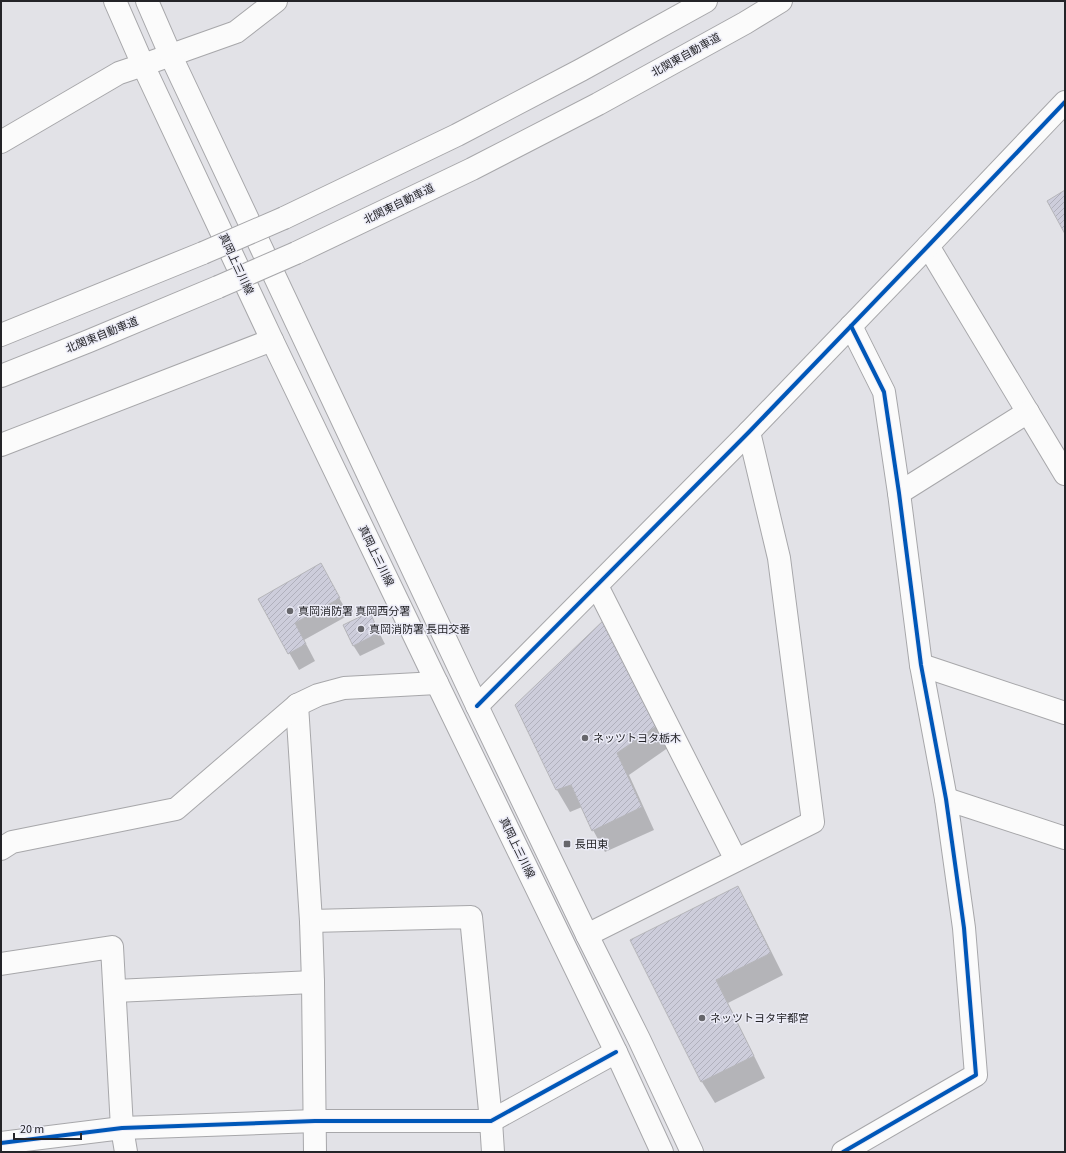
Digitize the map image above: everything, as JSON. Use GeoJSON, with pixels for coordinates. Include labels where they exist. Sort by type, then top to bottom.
{"type":"FeatureCollection","features":[{"type":"Feature","properties":{"kind":"main road","name":"真岡上三川線"},"geometry":{"type":"LineString","coordinates":[[115,1],[143,65],[272,340],[616,1052],[662,1152]]}},
{"type":"Feature","properties":{"kind":"main road"},"geometry":{"type":"LineString","coordinates":[[147,1],[170,54],[477,706],[587,935],[639,1039],[692,1152]]}},
{"type":"Feature","properties":{"kind":"main road"},"geometry":{"type":"LineString","coordinates":[[1,142],[119,73],[236,32],[276,1]]}},
{"type":"Feature","properties":{"kind":"main road"},"geometry":{"type":"LineString","coordinates":[[1,335],[75,306],[284,218],[457,135],[581,70],[706,1]]}},
{"type":"Feature","properties":{"kind":"main road","name":"北関東自動車道"},"geometry":{"type":"LineString","coordinates":[[1,376],[89,341],[296,253],[479,166],[745,23],[781,1]]}},
{"type":"Feature","properties":{"kind":"main road"},"geometry":{"type":"LineString","coordinates":[[477,706],[749,432],[1065,102]]}},
{"type":"Feature","properties":{"kind":"main road"},"geometry":{"type":"LineString","coordinates":[[928,246],[1065,474]]}},
{"type":"Feature","properties":{"kind":"main road"},"geometry":{"type":"LineString","coordinates":[[843,1152],[976,1075],[964,928],[946,799],[920,664],[900,493],[884,392],[851,326]]}},
{"type":"Feature","properties":{"kind":"main road"},"geometry":{"type":"LineString","coordinates":[[1,445],[272,340]]}},
{"type":"Feature","properties":{"kind":"main road"},"geometry":{"type":"LineString","coordinates":[[900,493],[1028,412]]}},
{"type":"Feature","properties":{"kind":"main road"},"geometry":{"type":"LineString","coordinates":[[587,935],[813,822],[779,558],[749,432]]}},
{"type":"Feature","properties":{"kind":"main road"},"geometry":{"type":"LineString","coordinates":[[597,586],[736,860]]}},
{"type":"Feature","properties":{"kind":"main road"},"geometry":{"type":"LineString","coordinates":[[920,664],[1065,713]]}},
{"type":"Feature","properties":{"kind":"main road"},"geometry":{"type":"LineString","coordinates":[[1,849],[12,842],[176,809],[297,705],[318,695],[344,688],[437,684]]}},
{"type":"Feature","properties":{"kind":"main road"},"geometry":{"type":"LineString","coordinates":[[297,705],[311,920],[315,1152]]}},
{"type":"Feature","properties":{"kind":"main road"},"geometry":{"type":"LineString","coordinates":[[946,799],[1065,838]]}},
{"type":"Feature","properties":{"kind":"main road"},"geometry":{"type":"LineString","coordinates":[[311,920],[471,917],[493,1152]]}},
{"type":"Feature","properties":{"kind":"main road"},"geometry":{"type":"LineString","coordinates":[[1,964],[112,947],[122,1128],[126,1152]]}},
{"type":"Feature","properties":{"kind":"main road"},"geometry":{"type":"LineString","coordinates":[[115,991],[313,982]]}},
{"type":"Feature","properties":{"kind":"main road"},"geometry":{"type":"LineString","coordinates":[[1,1143],[122,1128],[314,1121],[491,1121],[616,1052]]}},
{"type":"Feature","properties":{"kind":"building"},"geometry":{"type":"Polygon","coordinates":[[[1065,190],[1065,234],[1047,201],[1065,190]]]}},
{"type":"Feature","properties":{"kind":"building","name":"真岡消防署 真岡西分署"},"geometry":{"type":"Polygon","coordinates":[[[321,563],[340,598],[295,623],[306,644],[288,654],[258,599],[321,563]]]}},
{"type":"Feature","properties":{"kind":"building","name":"真岡消防署 長田交番"},"geometry":{"type":"Polygon","coordinates":[[[370,612],[379,633],[353,646],[343,625],[370,612]]]}},
{"type":"Feature","properties":{"kind":"building","name":"ネッツトヨタ栃木"},"geometry":{"type":"Polygon","coordinates":[[[606,618],[661,723],[617,753],[642,807],[592,831],[571,785],[556,790],[515,705],[606,618]]]}},
{"type":"Feature","properties":{"kind":"building","name":"ネッツトヨタ宇都宮"},"geometry":{"type":"Polygon","coordinates":[[[738,886],[771,953],[716,980],[754,1056],[701,1082],[630,940],[738,886]]]}},
{"type":"Feature","properties":{"kind":"cycle path"},"geometry":{"type":"LineString","coordinates":[[477,706],[749,432],[1065,102]]}},
{"type":"Feature","properties":{"kind":"cycle path"},"geometry":{"type":"LineString","coordinates":[[843,1152],[976,1075],[964,928],[946,799],[921,665],[899,493],[884,392],[851,326]]}},
{"type":"Feature","properties":{"kind":"cycle path"},"geometry":{"type":"LineString","coordinates":[[1,1143],[122,1128],[315,1121],[491,1121],[616,1052]]}},
{"type":"Feature","properties":{"kind":"place","name":"真岡消防署 真岡西分署"},"geometry":{"type":"Point","coordinates":[290,611]}},
{"type":"Feature","properties":{"kind":"place","name":"真岡消防署 長田交番"},"geometry":{"type":"Point","coordinates":[361,629]}},
{"type":"Feature","properties":{"kind":"place","name":"ネッツトヨタ栃木"},"geometry":{"type":"Point","coordinates":[585,738]}},
{"type":"Feature","properties":{"kind":"place","name":"長田東"},"geometry":{"type":"Point","coordinates":[567,844]}},
{"type":"Feature","properties":{"kind":"place","name":"ネッツトヨタ宇都宮"},"geometry":{"type":"Point","coordinates":[702,1018]}}]}
